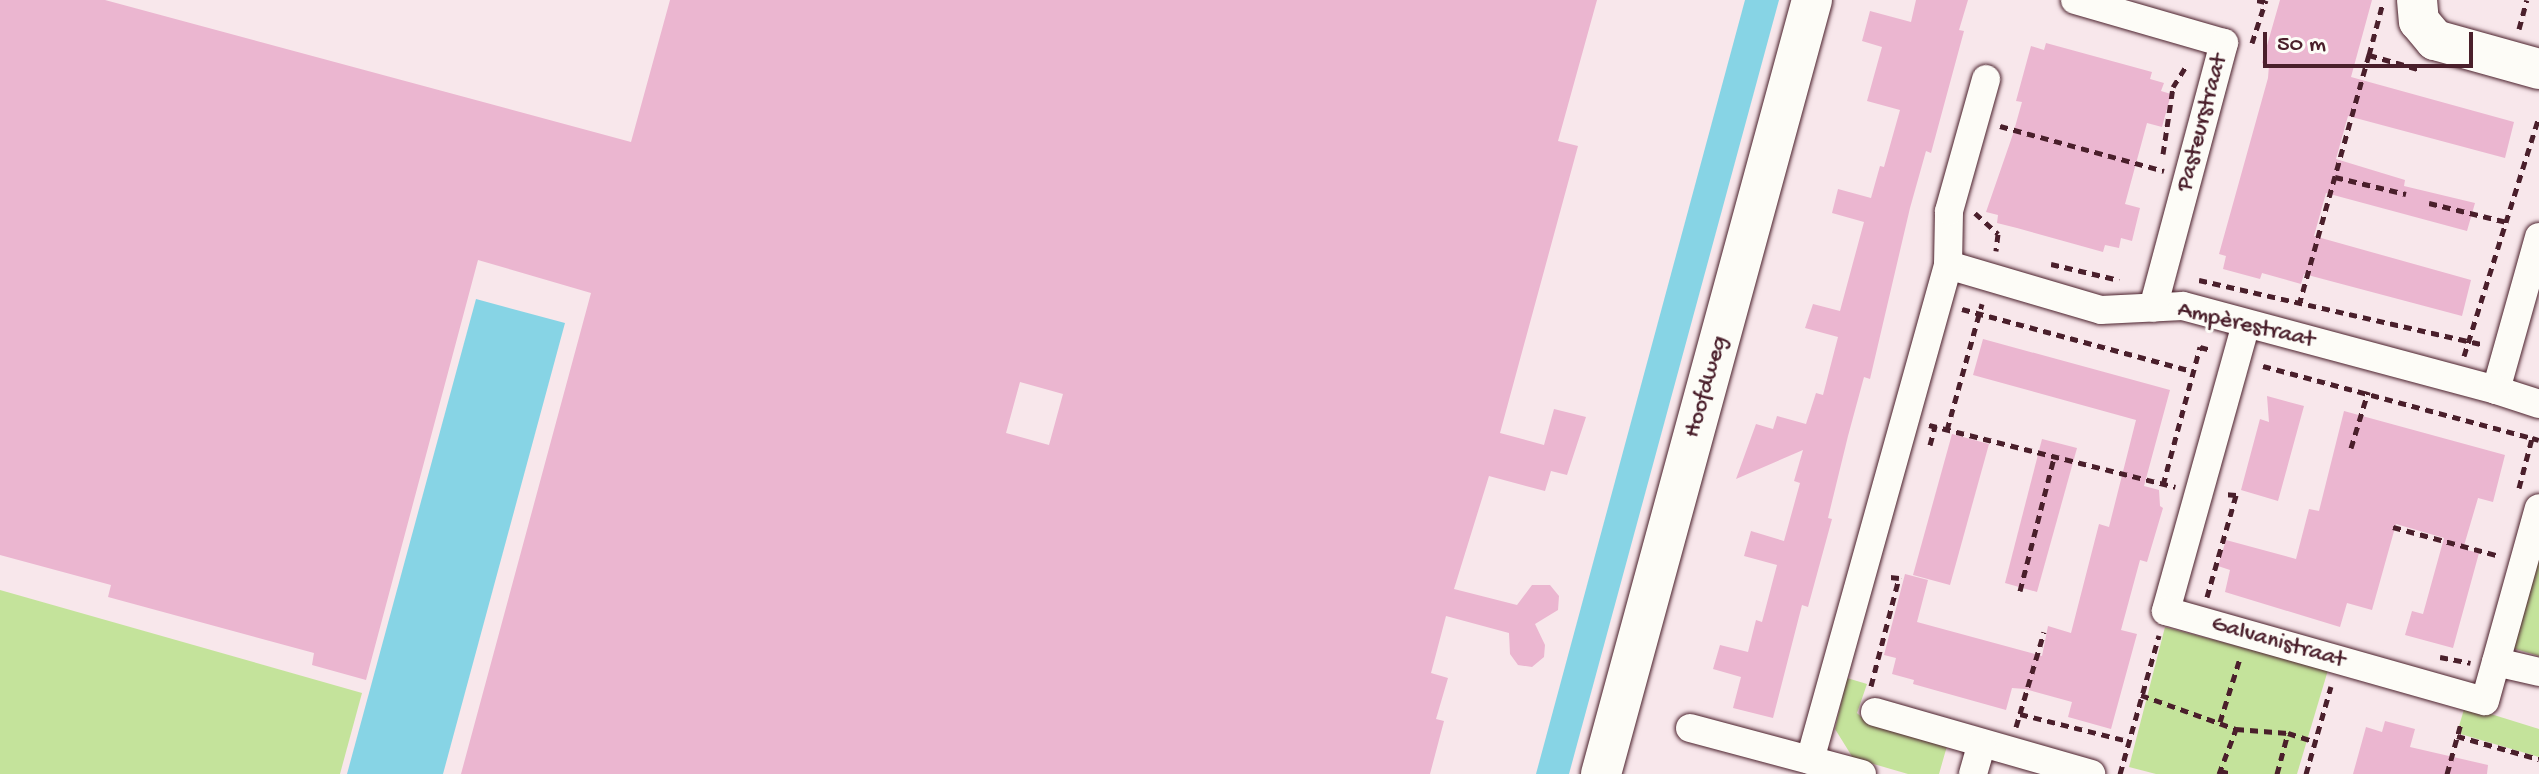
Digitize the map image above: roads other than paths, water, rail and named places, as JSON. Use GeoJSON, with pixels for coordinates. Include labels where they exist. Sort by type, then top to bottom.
{"type":"FeatureCollection","features":[{"type":"Feature","properties":{"kind":"main road","name":"Hoofdweg"},"geometry":{"type":"LineString","coordinates":[[1601,774],[1812,0]]}},
{"type":"Feature","properties":{"kind":"main road"},"geometry":{"type":"LineString","coordinates":[[2417,0],[2419,21],[2435,40],[2539,69]]}},
{"type":"Feature","properties":{"kind":"street","name":"Pasteurstraat"},"geometry":{"type":"LineString","coordinates":[[2075,0],[2224,43],[2153,308]]}},
{"type":"Feature","properties":{"kind":"street"},"geometry":{"type":"LineString","coordinates":[[1810,760],[1948,265],[1951,204],[1986,79]]}},
{"type":"Feature","properties":{"kind":"street"},"geometry":{"type":"LineString","coordinates":[[2528,231],[2496,390],[2539,404]]}},
{"type":"Feature","properties":{"kind":"street","name":"Ampèrestraat"},"geometry":{"type":"LineString","coordinates":[[1948,265],[2101,310],[2183,306],[2496,390]]}},
{"type":"Feature","properties":{"kind":"street","name":"Galvanistraat"},"geometry":{"type":"LineString","coordinates":[[2246,324],[2166,611],[2206,610],[2247,634],[2485,701],[2539,508]]}},
{"type":"Feature","properties":{"kind":"street"},"geometry":{"type":"LineString","coordinates":[[2496,662],[2539,672]]}},
{"type":"Feature","properties":{"kind":"street"},"geometry":{"type":"LineString","coordinates":[[1875,712],[2091,774]]}},
{"type":"Feature","properties":{"kind":"street"},"geometry":{"type":"LineString","coordinates":[[1690,728],[1862,774]]}},
{"type":"Feature","properties":{"kind":"street"},"geometry":{"type":"LineString","coordinates":[[1973,774],[1996,747]]}},
{"type":"Feature","properties":{"kind":"water"},"geometry":{"type":"Polygon","coordinates":[[[1745,0],[1779,0],[1569,774],[1536,774],[1745,0]]]}},
{"type":"Feature","properties":{"kind":"water"},"geometry":{"type":"Polygon","coordinates":[[[476,299],[565,323],[443,774],[347,774],[476,299]]]}}]}
